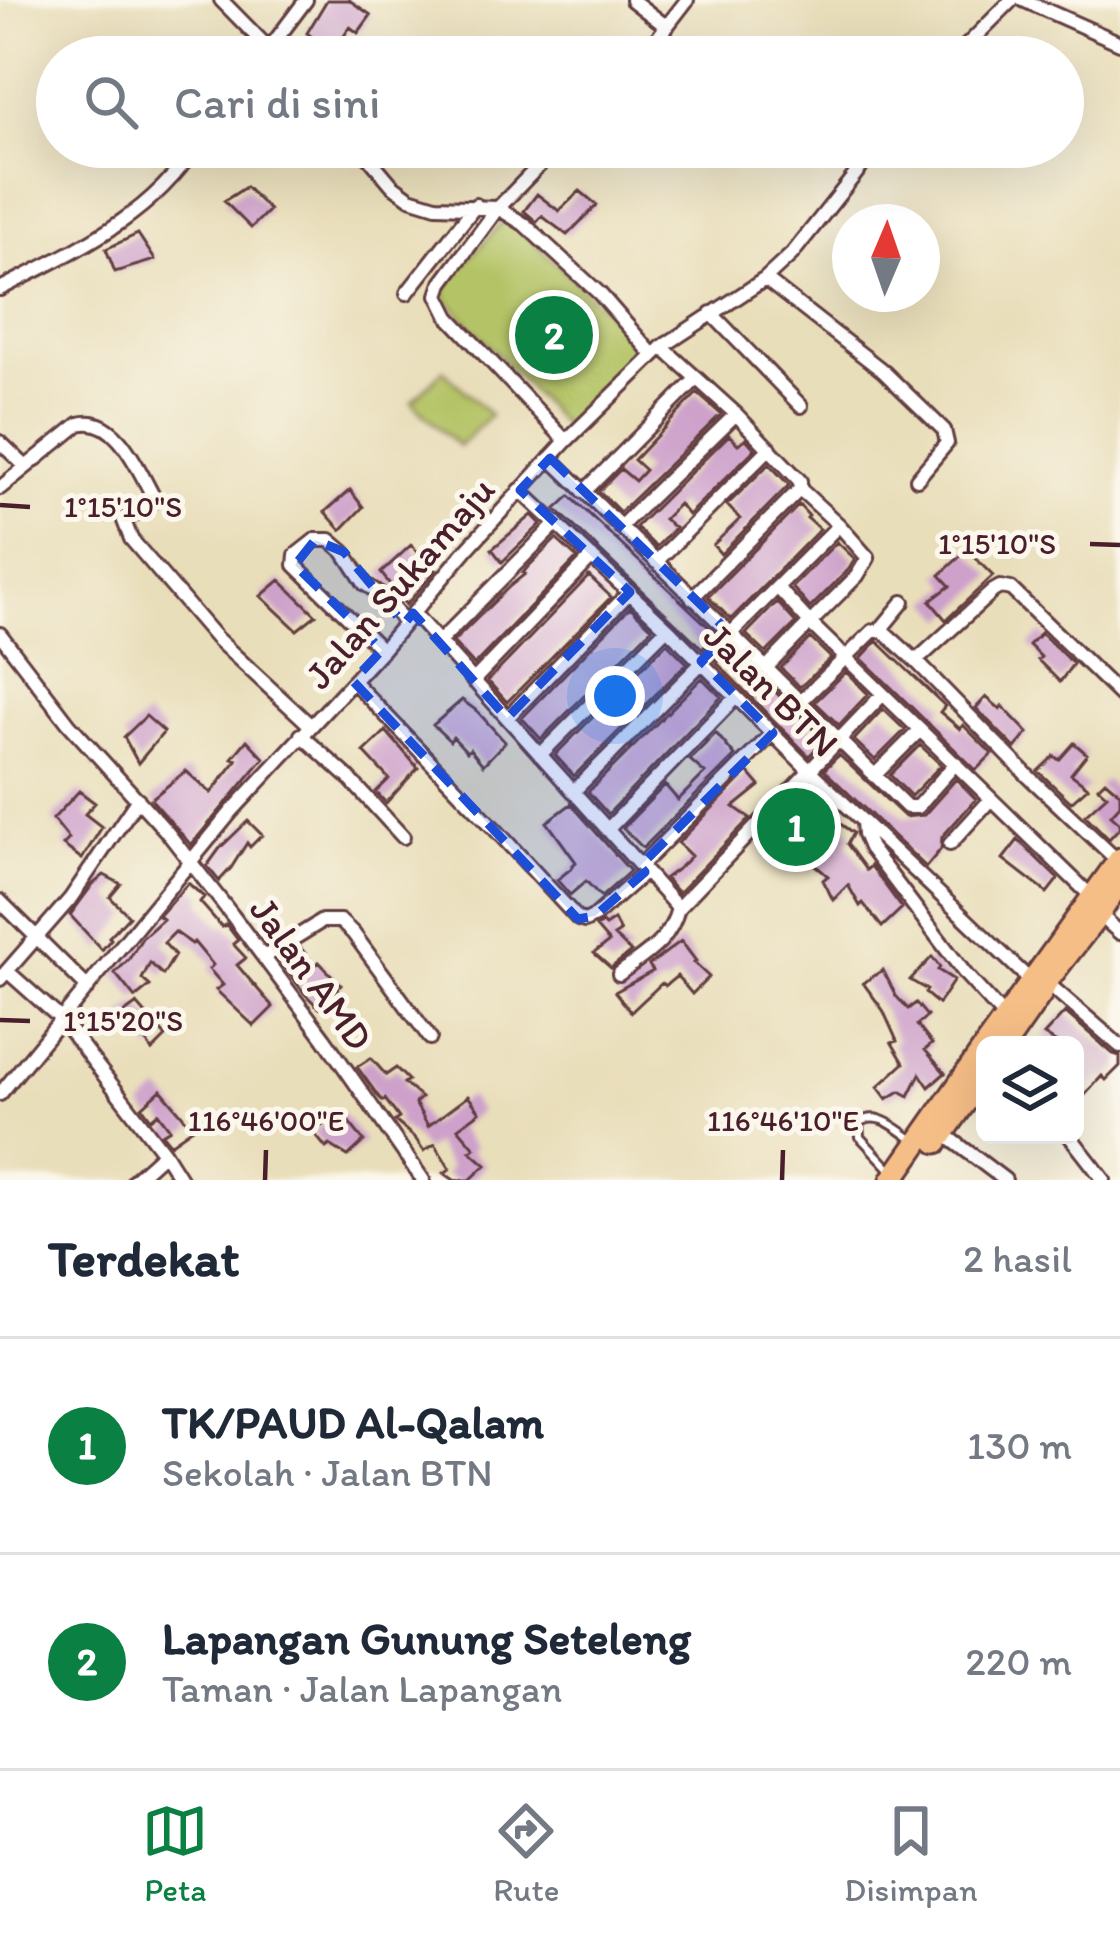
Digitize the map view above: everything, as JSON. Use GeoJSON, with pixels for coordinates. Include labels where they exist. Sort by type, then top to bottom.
{"type":"FeatureCollection","features":[{"type":"Feature","properties":{"kind":"highway"},"geometry":{"type":"LineString","coordinates":[[1009,1031],[1119,867]]}},
{"type":"Feature","properties":{"kind":"highway"},"geometry":{"type":"LineString","coordinates":[[900,1179],[976,1060]]}},
{"type":"Feature","properties":{"kind":"highway"},"geometry":{"type":"LineString","coordinates":[[900,1179],[943,1133],[976,1087]]}},
{"type":"Feature","properties":{"kind":"street"},"geometry":{"type":"LineString","coordinates":[[220,0],[253,36]]}},
{"type":"Feature","properties":{"kind":"street"},"geometry":{"type":"LineString","coordinates":[[282,36],[306,0]]}},
{"type":"Feature","properties":{"kind":"street"},"geometry":{"type":"LineString","coordinates":[[632,0],[667,27]]}},
{"type":"Feature","properties":{"kind":"street"},"geometry":{"type":"LineString","coordinates":[[660,36],[688,0]]}},
{"type":"Feature","properties":{"kind":"street"},"geometry":{"type":"LineString","coordinates":[[976,36],[1012,0]]}},
{"type":"Feature","properties":{"kind":"street"},"geometry":{"type":"LineString","coordinates":[[1023,0],[1120,43]]}},
{"type":"Feature","properties":{"kind":"street"},"geometry":{"type":"LineString","coordinates":[[0,289],[137,211],[179,168]]}},
{"type":"Feature","properties":{"kind":"street"},"geometry":{"type":"LineString","coordinates":[[378,168],[410,198],[436,206],[498,208],[524,224],[657,351],[736,414],[800,481],[800,488],[692,598]]}},
{"type":"Feature","properties":{"kind":"street"},"geometry":{"type":"LineString","coordinates":[[537,168],[498,208],[442,283],[439,301],[566,440]]}},
{"type":"Feature","properties":{"kind":"street","name":"Jalan Sukamaju"},"geometry":{"type":"LineString","coordinates":[[0,1094],[232,811],[382,650],[566,440],[657,351],[764,279],[792,254],[860,168]]}},
{"type":"Feature","properties":{"kind":"street"},"geometry":{"type":"LineString","coordinates":[[407,293],[476,206]]}},
{"type":"Feature","properties":{"kind":"street"},"geometry":{"type":"LineString","coordinates":[[764,279],[883,370],[944,430],[947,443],[917,479]]}},
{"type":"Feature","properties":{"kind":"street"},"geometry":{"type":"LineString","coordinates":[[711,313],[801,406]]}},
{"type":"Feature","properties":{"kind":"street"},"geometry":{"type":"LineString","coordinates":[[584,492],[695,380]]}},
{"type":"Feature","properties":{"kind":"street"},"geometry":{"type":"LineString","coordinates":[[620,527],[736,414]]}},
{"type":"Feature","properties":{"kind":"street"},"geometry":{"type":"LineString","coordinates":[[0,488],[79,424],[92,421],[106,428],[123,446],[153,496],[151,503],[125,519],[131,538],[226,649],[404,837]]}},
{"type":"Feature","properties":{"kind":"street"},"geometry":{"type":"LineString","coordinates":[[0,442],[26,466]]}},
{"type":"Feature","properties":{"kind":"street"},"geometry":{"type":"LineString","coordinates":[[656,562],[770,448]]}},
{"type":"Feature","properties":{"kind":"street"},"geometry":{"type":"LineString","coordinates":[[550,458],[908,807],[914,808],[956,763]]}},
{"type":"Feature","properties":{"kind":"street"},"geometry":{"type":"LineString","coordinates":[[766,668],[868,561],[800,488]]}},
{"type":"Feature","properties":{"kind":"street","name":"Jalan BTN"},"geometry":{"type":"LineString","coordinates":[[520,490],[863,821],[1039,982],[1120,1046]]}},
{"type":"Feature","properties":{"kind":"street"},"geometry":{"type":"LineString","coordinates":[[440,641],[557,524]]}},
{"type":"Feature","properties":{"kind":"street"},"geometry":{"type":"LineString","coordinates":[[573,792],[839,525]]}},
{"type":"Feature","properties":{"kind":"street"},"geometry":{"type":"LineString","coordinates":[[382,650],[295,566],[296,555],[315,540],[330,540],[365,584],[440,641],[678,908]]}},
{"type":"Feature","properties":{"kind":"street"},"geometry":{"type":"LineString","coordinates":[[473,681],[592,557]]}},
{"type":"Feature","properties":{"kind":"street"},"geometry":{"type":"LineString","coordinates":[[776,587],[1120,932]]}},
{"type":"Feature","properties":{"kind":"street"},"geometry":{"type":"LineString","coordinates":[[916,661],[993,590],[1006,587],[1120,695]]}},
{"type":"Feature","properties":{"kind":"street"},"geometry":{"type":"LineString","coordinates":[[507,718],[630,592]]}},
{"type":"Feature","properties":{"kind":"street"},"geometry":{"type":"LineString","coordinates":[[799,703],[903,602]]}},
{"type":"Feature","properties":{"kind":"street"},"geometry":{"type":"LineString","coordinates":[[540,755],[667,628]]}},
{"type":"Feature","properties":{"kind":"street"},"geometry":{"type":"LineString","coordinates":[[880,629],[1119,867]]}},
{"type":"Feature","properties":{"kind":"street","name":"Jalan AMD"},"geometry":{"type":"LineString","coordinates":[[0,634],[264,957],[423,1180]]}},
{"type":"Feature","properties":{"kind":"street"},"geometry":{"type":"LineString","coordinates":[[353,681],[578,919],[585,921],[643,869],[773,733]]}},
{"type":"Feature","properties":{"kind":"street"},"geometry":{"type":"LineString","coordinates":[[619,974],[664,938],[678,908],[883,694]]}},
{"type":"Feature","properties":{"kind":"street"},"geometry":{"type":"LineString","coordinates":[[607,830],[736,697]]}},
{"type":"Feature","properties":{"kind":"street"},"geometry":{"type":"LineString","coordinates":[[874,776],[920,730]]}},
{"type":"Feature","properties":{"kind":"street"},"geometry":{"type":"LineString","coordinates":[[138,799],[70,899],[4,975],[61,1019],[181,1180]]}},
{"type":"Feature","properties":{"kind":"street"},"geometry":{"type":"LineString","coordinates":[[950,844],[991,799]]}},
{"type":"Feature","properties":{"kind":"street"},"geometry":{"type":"LineString","coordinates":[[863,821],[870,848],[1009,1031]]}},
{"type":"Feature","properties":{"kind":"street"},"geometry":{"type":"LineString","coordinates":[[0,901],[88,988]]}},
{"type":"Feature","properties":{"kind":"street"},"geometry":{"type":"LineString","coordinates":[[264,957],[322,921],[340,921],[430,1038]]}},
{"type":"Feature","properties":{"kind":"street"},"geometry":{"type":"LineString","coordinates":[[943,1133],[1005,1180]]}},
{"type":"Feature","properties":{"kind":"street"},"geometry":{"type":"LineString","coordinates":[[1076,1144],[1104,1180]]}},
{"type":"Feature","properties":{"kind":"street"},"geometry":{"type":"LineString","coordinates":[[134,1180],[164,1153]]}},
{"type":"Feature","properties":{"kind":"lane"},"geometry":{"type":"LineString","coordinates":[[900,1179],[860,1137],[859,1123],[876,1117],[919,1143]]}},
{"type":"Feature","properties":{"kind":"highlighted area"},"geometry":{"type":"Polygon","coordinates":[[[550,458],[730,633],[701,661],[773,733],[640,866],[645,872],[595,916],[578,919],[353,681],[382,650],[295,565],[315,540],[344,552],[404,624],[413,613],[507,718],[630,592],[520,490],[550,458]]]}},
{"type":"Feature","properties":{"kind":"shaded area"},"geometry":{"type":"Polygon","coordinates":[[[803,787],[837,817],[789,872],[755,838],[803,787]]]}},
{"type":"Feature","properties":{"kind":"green space"},"geometry":{"type":"Polygon","coordinates":[[[507,217],[617,321],[641,352],[566,428],[446,299],[448,281],[507,217]]]}},
{"type":"Feature","properties":{"kind":"green space"},"geometry":{"type":"Polygon","coordinates":[[[443,370],[490,415],[459,447],[412,402],[443,370]]]}},
{"type":"Feature","properties":{"kind":"building"},"geometry":{"type":"Polygon","coordinates":[[[327,0],[349,0],[371,15],[358,33],[350,27],[344,36],[307,33],[327,0]]]}},
{"type":"Feature","properties":{"kind":"building"},"geometry":{"type":"Polygon","coordinates":[[[246,187],[269,210],[251,228],[224,201],[246,187]]]}},
{"type":"Feature","properties":{"kind":"building"},"geometry":{"type":"Polygon","coordinates":[[[580,191],[597,205],[567,235],[542,216],[537,222],[524,211],[537,194],[559,211],[580,191]]]}},
{"type":"Feature","properties":{"kind":"building"},"geometry":{"type":"Polygon","coordinates":[[[138,234],[155,260],[115,272],[106,249],[138,234]]]}},
{"type":"Feature","properties":{"kind":"building"},"geometry":{"type":"Polygon","coordinates":[[[697,393],[721,414],[620,512],[599,491],[621,469],[635,481],[645,470],[634,460],[697,393]]]}},
{"type":"Feature","properties":{"kind":"building"},"geometry":{"type":"Polygon","coordinates":[[[729,435],[738,444],[746,439],[755,449],[688,515],[679,504],[664,519],[675,528],[656,547],[636,527],[729,435]]]}},
{"type":"Feature","properties":{"kind":"building"},"geometry":{"type":"Polygon","coordinates":[[[769,464],[789,485],[721,554],[713,545],[740,519],[727,505],[769,464]]]}},
{"type":"Feature","properties":{"kind":"building"},"geometry":{"type":"Polygon","coordinates":[[[350,490],[363,507],[341,530],[325,512],[350,490]]]}},
{"type":"Feature","properties":{"kind":"building"},"geometry":{"type":"Polygon","coordinates":[[[570,496],[716,634],[702,648],[556,509],[570,496]]]}},
{"type":"Feature","properties":{"kind":"building"},"geometry":{"type":"Polygon","coordinates":[[[799,505],[820,529],[731,619],[708,597],[799,505]]]}},
{"type":"Feature","properties":{"kind":"building"},"geometry":{"type":"Polygon","coordinates":[[[532,515],[541,524],[502,562],[492,549],[532,515]]]}},
{"type":"Feature","properties":{"kind":"building"},"geometry":{"type":"Polygon","coordinates":[[[556,539],[577,558],[474,665],[453,642],[556,539]]]}},
{"type":"Feature","properties":{"kind":"building"},"geometry":{"type":"Polygon","coordinates":[[[837,542],[855,559],[810,608],[792,587],[837,542]]]}},
{"type":"Feature","properties":{"kind":"building"},"geometry":{"type":"Polygon","coordinates":[[[411,545],[436,570],[406,605],[381,573],[411,545]]]}},
{"type":"Feature","properties":{"kind":"building"},"geometry":{"type":"Polygon","coordinates":[[[967,550],[993,576],[946,620],[930,601],[950,586],[940,575],[967,550]]]}},
{"type":"Feature","properties":{"kind":"building"},"geometry":{"type":"Polygon","coordinates":[[[589,576],[611,597],[507,702],[488,681],[589,576]]]}},
{"type":"Feature","properties":{"kind":"building"},"geometry":{"type":"Polygon","coordinates":[[[280,580],[316,615],[297,630],[261,596],[280,580]]]}},
{"type":"Feature","properties":{"kind":"building"},"geometry":{"type":"Polygon","coordinates":[[[777,602],[796,623],[766,653],[746,634],[777,602]]]}},
{"type":"Feature","properties":{"kind":"building"},"geometry":{"type":"Polygon","coordinates":[[[630,607],[652,628],[541,739],[522,718],[630,607]]]}},
{"type":"Feature","properties":{"kind":"building"},"geometry":{"type":"Polygon","coordinates":[[[1041,633],[1073,664],[1060,682],[1029,645],[1041,633]]]}},
{"type":"Feature","properties":{"kind":"building"},"geometry":{"type":"Polygon","coordinates":[[[810,638],[831,658],[800,687],[781,668],[810,638]]]}},
{"type":"Feature","properties":{"kind":"building"},"geometry":{"type":"Polygon","coordinates":[[[877,641],[945,706],[940,712],[960,729],[963,725],[992,754],[976,770],[861,658],[877,641]]]}},
{"type":"Feature","properties":{"kind":"building"},"geometry":{"type":"Polygon","coordinates":[[[667,643],[687,663],[574,776],[555,755],[667,643]]]}},
{"type":"Feature","properties":{"kind":"building"},"geometry":{"type":"Polygon","coordinates":[[[731,648],[824,740],[809,756],[717,663],[731,648]]]}},
{"type":"Feature","properties":{"kind":"building"},"geometry":{"type":"Polygon","coordinates":[[[846,672],[868,694],[839,725],[815,702],[846,672]]]}},
{"type":"Feature","properties":{"kind":"building"},"geometry":{"type":"Polygon","coordinates":[[[702,678],[721,697],[608,814],[588,792],[702,678]]]}},
{"type":"Feature","properties":{"kind":"building"},"geometry":{"type":"Polygon","coordinates":[[[986,697],[1028,733],[1015,748],[976,708],[986,697]]]}},
{"type":"Feature","properties":{"kind":"building"},"geometry":{"type":"Polygon","coordinates":[[[462,700],[505,742],[483,765],[470,749],[467,752],[453,737],[450,741],[433,725],[462,700]]]}},
{"type":"Feature","properties":{"kind":"building"},"geometry":{"type":"Polygon","coordinates":[[[883,709],[905,730],[875,760],[854,740],[883,709]]]}},
{"type":"Feature","properties":{"kind":"building"},"geometry":{"type":"Polygon","coordinates":[[[146,716],[164,732],[138,763],[124,737],[146,716]]]}},
{"type":"Feature","properties":{"kind":"building"},"geometry":{"type":"Polygon","coordinates":[[[386,731],[418,768],[386,803],[376,792],[389,779],[364,752],[386,731]]]}},
{"type":"Feature","properties":{"kind":"building"},"geometry":{"type":"Polygon","coordinates":[[[716,733],[735,756],[643,848],[623,828],[665,785],[678,800],[705,773],[690,760],[716,733]]]}},
{"type":"Feature","properties":{"kind":"building"},"geometry":{"type":"Polygon","coordinates":[[[247,740],[264,758],[191,845],[151,799],[186,771],[211,793],[247,740]]]}},
{"type":"Feature","properties":{"kind":"building"},"geometry":{"type":"Polygon","coordinates":[[[1074,743],[1087,754],[1071,774],[1088,787],[1071,802],[1038,771],[1054,756],[1059,760],[1074,743]]]}},
{"type":"Feature","properties":{"kind":"building"},"geometry":{"type":"Polygon","coordinates":[[[920,745],[941,765],[911,796],[890,775],[920,745]]]}},
{"type":"Feature","properties":{"kind":"building"},"geometry":{"type":"Polygon","coordinates":[[[839,755],[905,817],[924,815],[956,779],[976,799],[942,837],[941,849],[926,867],[824,770],[839,755]]]}},
{"type":"Feature","properties":{"kind":"building"},"geometry":{"type":"Polygon","coordinates":[[[748,772],[760,786],[734,807],[750,818],[678,893],[665,878],[691,856],[678,843],[748,772]]]}},
{"type":"Feature","properties":{"kind":"building"},"geometry":{"type":"Polygon","coordinates":[[[1105,780],[1120,793],[1120,805],[1111,815],[1120,827],[1109,839],[1085,815],[1107,795],[1098,787],[1105,780]]]}},
{"type":"Feature","properties":{"kind":"building"},"geometry":{"type":"Polygon","coordinates":[[[79,791],[95,803],[85,814],[102,827],[82,859],[63,845],[69,839],[53,819],[79,791]]]}},
{"type":"Feature","properties":{"kind":"building"},"geometry":{"type":"Polygon","coordinates":[[[571,804],[630,871],[601,897],[586,881],[570,895],[557,880],[576,862],[547,822],[571,804]]]}},
{"type":"Feature","properties":{"kind":"building"},"geometry":{"type":"Polygon","coordinates":[[[820,812],[835,827],[839,823],[853,833],[847,844],[866,870],[871,866],[902,908],[882,927],[863,903],[860,906],[848,885],[833,900],[823,880],[828,876],[789,843],[820,812]]]}},
{"type":"Feature","properties":{"kind":"building"},"geometry":{"type":"Polygon","coordinates":[[[248,821],[262,835],[250,847],[247,843],[219,881],[207,866],[248,821]]]}},
{"type":"Feature","properties":{"kind":"building"},"geometry":{"type":"Polygon","coordinates":[[[1018,840],[1058,879],[1047,893],[1003,859],[1018,840]]]}},
{"type":"Feature","properties":{"kind":"building"},"geometry":{"type":"Polygon","coordinates":[[[104,875],[121,884],[110,897],[129,916],[102,950],[70,915],[104,875]]]}},
{"type":"Feature","properties":{"kind":"building"},"geometry":{"type":"Polygon","coordinates":[[[188,883],[238,940],[233,944],[246,958],[237,965],[273,1007],[254,1026],[216,990],[223,985],[194,942],[175,932],[164,943],[175,955],[163,975],[150,963],[142,979],[150,986],[135,998],[115,973],[188,883]]]}},
{"type":"Feature","properties":{"kind":"building"},"geometry":{"type":"Polygon","coordinates":[[[614,920],[620,932],[614,936],[631,952],[611,968],[594,953],[609,942],[596,927],[614,920]]]}},
{"type":"Feature","properties":{"kind":"building"},"geometry":{"type":"Polygon","coordinates":[[[681,941],[709,977],[692,994],[677,976],[665,986],[662,983],[631,1012],[615,992],[653,971],[649,965],[681,941]]]}},
{"type":"Feature","properties":{"kind":"building"},"geometry":{"type":"Polygon","coordinates":[[[300,947],[315,966],[319,962],[341,985],[319,1008],[279,960],[300,947]]]}},
{"type":"Feature","properties":{"kind":"building"},"geometry":{"type":"Polygon","coordinates":[[[932,957],[938,970],[954,980],[938,1004],[910,980],[932,957]]]}},
{"type":"Feature","properties":{"kind":"building"},"geometry":{"type":"Polygon","coordinates":[[[883,970],[908,1009],[916,1003],[927,1016],[917,1025],[932,1044],[925,1050],[945,1073],[929,1087],[920,1074],[909,1096],[900,1091],[887,1099],[878,1087],[904,1063],[892,1043],[897,1041],[883,1010],[863,983],[883,970]]]}},
{"type":"Feature","properties":{"kind":"building"},"geometry":{"type":"Polygon","coordinates":[[[137,1004],[166,1037],[152,1051],[122,1015],[137,1004]]]}},
{"type":"Feature","properties":{"kind":"building"},"geometry":{"type":"Polygon","coordinates":[[[1065,1012],[1120,1056],[1120,1066],[1106,1080],[1102,1076],[1084,1096],[1084,1036],[1044,1035],[1065,1012]]]}},
{"type":"Feature","properties":{"kind":"building"},"geometry":{"type":"Polygon","coordinates":[[[371,1058],[386,1075],[396,1068],[408,1080],[404,1083],[421,1098],[415,1103],[428,1126],[468,1096],[480,1112],[458,1128],[475,1148],[470,1151],[486,1165],[470,1180],[454,1180],[444,1173],[450,1169],[435,1144],[424,1151],[395,1121],[399,1118],[357,1067],[371,1058]]]}},
{"type":"Feature","properties":{"kind":"building"},"geometry":{"type":"Polygon","coordinates":[[[161,1090],[193,1128],[170,1144],[162,1134],[170,1129],[158,1113],[151,1119],[142,1107],[161,1090]]]}},
{"type":"Feature","properties":{"kind":"building"},"geometry":{"type":"Polygon","coordinates":[[[341,1112],[364,1141],[348,1156],[330,1145],[326,1148],[313,1132],[341,1112]]]}},
{"type":"Feature","properties":{"kind":"place","name":"Lapangan Gunung Seteleng"},"geometry":{"type":"Point","coordinates":[554,335]}},
{"type":"Feature","properties":{"kind":"place","name":"TK/PAUD Al-Qalam"},"geometry":{"type":"Point","coordinates":[796,827]}}]}
